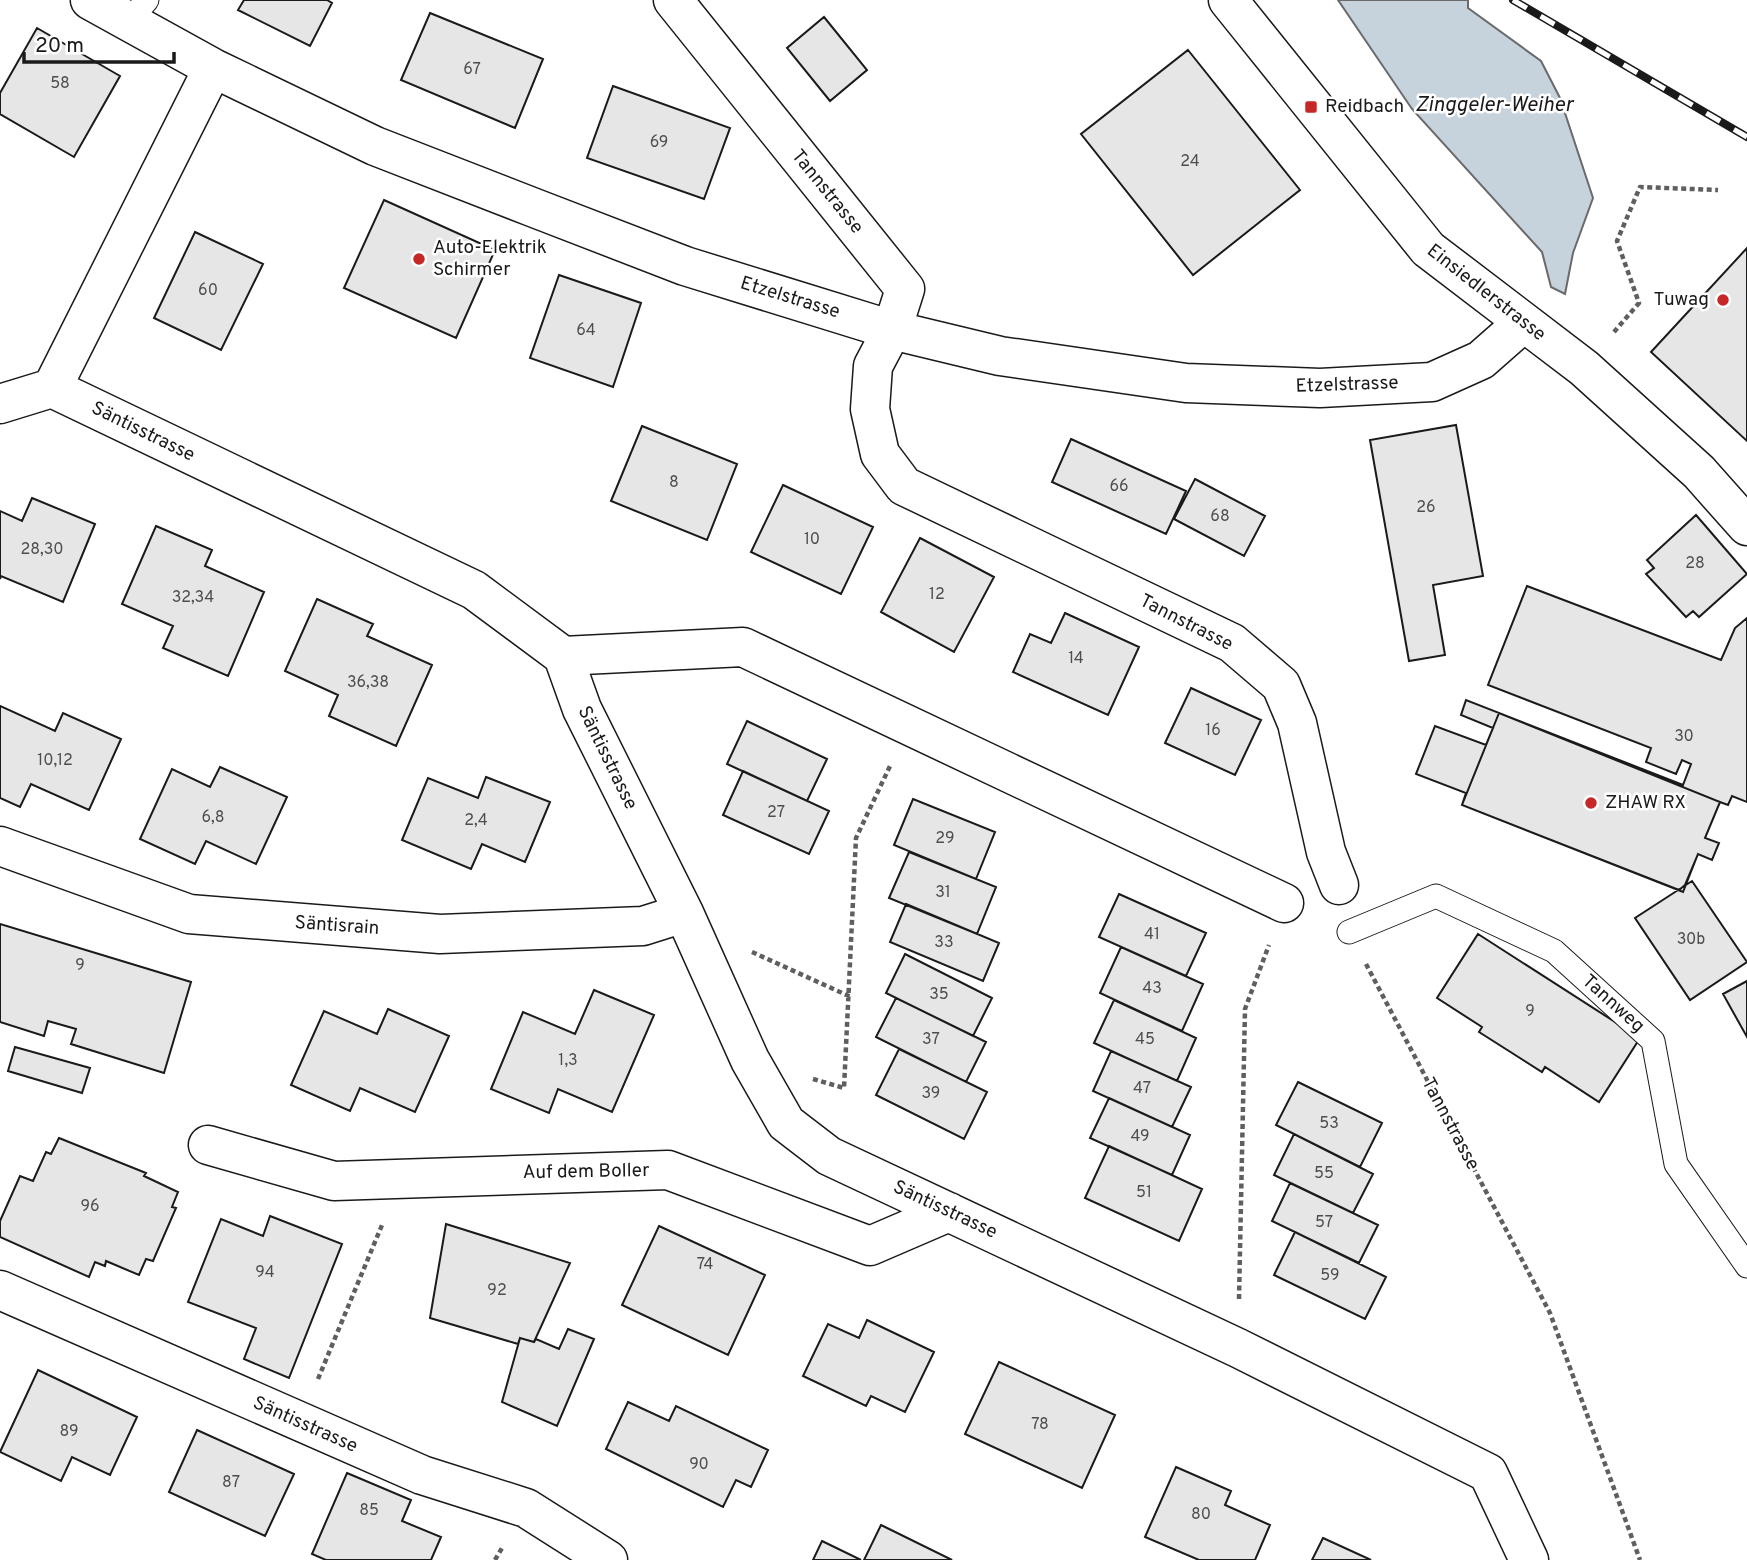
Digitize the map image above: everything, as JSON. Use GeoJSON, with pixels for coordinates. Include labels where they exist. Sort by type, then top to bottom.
{"type":"FeatureCollection","features":[{"type":"Feature","properties":{"kind":"street","name":"Etzelstrasse"},"geometry":{"type":"LineString","coordinates":[[90,0],[138,10],[213,68],[375,146],[685,266],[892,330],[1000,356],[1186,383],[1320,388],[1432,382],[1481,360],[1523,323]]}},
{"type":"Feature","properties":{"kind":"street","name":"Tannstrasse"},"geometry":{"type":"LineString","coordinates":[[673,0],[905,289],[892,330],[873,366],[870,409],[880,454],[904,486],[1232,643],[1281,685],[1297,723],[1326,852],[1339,885]]}},
{"type":"Feature","properties":{"kind":"street","name":"Einsiedlerstrasse"},"geometry":{"type":"LineString","coordinates":[[1228,0],[1427,249],[1584,368],[1699,472],[1747,526]]}},
{"type":"Feature","properties":{"kind":"street"},"geometry":{"type":"LineString","coordinates":[[0,404],[52,388],[213,68]]}},
{"type":"Feature","properties":{"kind":"street","name":"Säntisstrasse"},"geometry":{"type":"LineString","coordinates":[[52,388],[474,590],[563,656],[582,709],[684,913],[750,1060],[786,1123],[830,1156],[1238,1348],[1488,1473],[1529,1560]]}},
{"type":"Feature","properties":{"kind":"street"},"geometry":{"type":"LineString","coordinates":[[563,656],[743,647],[1284,903]]}},
{"type":"Feature","properties":{"kind":"street","name":"Säntisrain"},"geometry":{"type":"LineString","coordinates":[[0,846],[188,914],[440,934],[643,926],[684,913]]}},
{"type":"Feature","properties":{"kind":"street","name":"Auf dem Boller"},"geometry":{"type":"LineString","coordinates":[[208,1145],[334,1181],[403,1176],[668,1170],[870,1246],[949,1212]]}},
{"type":"Feature","properties":{"kind":"street","name":"Säntisstrasse"},"geometry":{"type":"LineString","coordinates":[[0,1290],[422,1475],[526,1508],[608,1560]]}},
{"type":"Feature","properties":{"kind":"lane","name":"Tannweg"},"geometry":{"type":"LineString","coordinates":[[1349,932],[1436,896],[1554,951],[1653,1041],[1676,1164],[1747,1266]]}},
{"type":"Feature","properties":{"kind":"path"},"geometry":{"type":"LineString","coordinates":[[1584,368],[1639,303],[1617,241],[1640,187],[1718,190]]}},
{"type":"Feature","properties":{"kind":"path"},"geometry":{"type":"LineString","coordinates":[[844,1088],[851,998],[856,838],[910,724]]}},
{"type":"Feature","properties":{"kind":"path"},"geometry":{"type":"LineString","coordinates":[[1238,1348],[1245,1009],[1284,903]]}},
{"type":"Feature","properties":{"kind":"path","name":"Tannstrasse"},"geometry":{"type":"LineString","coordinates":[[1349,932],[1550,1313],[1640,1560]]}},
{"type":"Feature","properties":{"kind":"path"},"geometry":{"type":"LineString","coordinates":[[744,947],[851,998]]}},
{"type":"Feature","properties":{"kind":"path"},"geometry":{"type":"LineString","coordinates":[[300,1423],[384,1219]]}},
{"type":"Feature","properties":{"kind":"water","name":"Zinggeler-Weiher"},"geometry":{"type":"Polygon","coordinates":[[[1338,0],[1468,0],[1468,8],[1541,61],[1560,98],[1593,198],[1573,253],[1565,294],[1551,287],[1542,252],[1412,109],[1338,0]]]}},
{"type":"Feature","properties":{"kind":"building"},"geometry":{"type":"Polygon","coordinates":[[[244,0],[327,0],[332,3],[310,46],[238,10],[244,0]]]}},
{"type":"Feature","properties":{"kind":"building"},"geometry":{"type":"Polygon","coordinates":[[[430,13],[543,59],[515,128],[401,80],[430,13]]]}},
{"type":"Feature","properties":{"kind":"building"},"geometry":{"type":"Polygon","coordinates":[[[824,17],[867,70],[830,101],[787,48],[824,17]]]}},
{"type":"Feature","properties":{"kind":"building"},"geometry":{"type":"Polygon","coordinates":[[[37,28],[120,76],[74,157],[0,114],[0,93],[37,28]]]}},
{"type":"Feature","properties":{"kind":"building"},"geometry":{"type":"Polygon","coordinates":[[[1188,50],[1300,190],[1193,275],[1081,134],[1188,50]]]}},
{"type":"Feature","properties":{"kind":"building"},"geometry":{"type":"Polygon","coordinates":[[[613,86],[730,128],[704,199],[587,158],[613,86]]]}},
{"type":"Feature","properties":{"kind":"building"},"geometry":{"type":"Polygon","coordinates":[[[384,200],[495,250],[456,338],[344,288],[384,200]]]}},
{"type":"Feature","properties":{"kind":"building"},"geometry":{"type":"Polygon","coordinates":[[[195,232],[263,264],[221,350],[154,318],[195,232]]]}},
{"type":"Feature","properties":{"kind":"building","name":"Tuwag"},"geometry":{"type":"Polygon","coordinates":[[[1747,248],[1747,441],[1651,352],[1747,248]]]}},
{"type":"Feature","properties":{"kind":"building"},"geometry":{"type":"Polygon","coordinates":[[[559,275],[641,303],[613,387],[530,358],[559,275]]]}},
{"type":"Feature","properties":{"kind":"building"},"geometry":{"type":"Polygon","coordinates":[[[1456,425],[1483,576],[1433,585],[1445,655],[1409,661],[1370,440],[1456,425]]]}},
{"type":"Feature","properties":{"kind":"building"},"geometry":{"type":"Polygon","coordinates":[[[642,426],[737,464],[707,540],[611,501],[642,426]]]}},
{"type":"Feature","properties":{"kind":"building"},"geometry":{"type":"Polygon","coordinates":[[[1071,439],[1186,491],[1166,534],[1052,482],[1071,439]]]}},
{"type":"Feature","properties":{"kind":"building"},"geometry":{"type":"Polygon","coordinates":[[[1195,479],[1265,516],[1244,556],[1174,519],[1195,479]]]}},
{"type":"Feature","properties":{"kind":"building"},"geometry":{"type":"Polygon","coordinates":[[[783,485],[873,527],[841,594],[751,552],[783,485]]]}},
{"type":"Feature","properties":{"kind":"building"},"geometry":{"type":"Polygon","coordinates":[[[32,498],[95,524],[63,602],[1,576],[0,579],[0,511],[22,521],[32,498]]]}},
{"type":"Feature","properties":{"kind":"building"},"geometry":{"type":"Polygon","coordinates":[[[1696,515],[1747,574],[1699,617],[1693,611],[1686,617],[1646,574],[1654,568],[1647,560],[1696,515]]]}},
{"type":"Feature","properties":{"kind":"building"},"geometry":{"type":"Polygon","coordinates":[[[156,526],[212,550],[205,566],[264,592],[228,676],[163,648],[173,626],[122,604],[156,526]]]}},
{"type":"Feature","properties":{"kind":"building"},"geometry":{"type":"Polygon","coordinates":[[[920,538],[994,577],[954,652],[881,612],[920,538]]]}},
{"type":"Feature","properties":{"kind":"building"},"geometry":{"type":"Polygon","coordinates":[[[1527,586],[1721,660],[1735,628],[1747,618],[1747,802],[1732,796],[1728,805],[1720,802],[1705,838],[1719,843],[1712,860],[1698,854],[1685,885],[1679,890],[1462,805],[1466,793],[1416,774],[1435,726],[1486,745],[1493,728],[1461,715],[1466,700],[1683,785],[1691,764],[1682,760],[1676,774],[1646,762],[1651,748],[1488,685],[1527,586]]]}},
{"type":"Feature","properties":{"kind":"building"},"geometry":{"type":"Polygon","coordinates":[[[317,599],[373,624],[367,636],[432,665],[396,746],[329,716],[338,695],[285,671],[317,599]]]}},
{"type":"Feature","properties":{"kind":"building"},"geometry":{"type":"Polygon","coordinates":[[[1065,613],[1139,647],[1108,715],[1013,672],[1030,634],[1051,643],[1065,613]]]}},
{"type":"Feature","properties":{"kind":"building"},"geometry":{"type":"Polygon","coordinates":[[[1191,688],[1261,720],[1235,775],[1165,743],[1191,688]]]}},
{"type":"Feature","properties":{"kind":"building"},"geometry":{"type":"Polygon","coordinates":[[[0,706],[55,731],[63,713],[121,739],[89,810],[31,784],[20,807],[0,798],[0,706]]]}},
{"type":"Feature","properties":{"kind":"building","name":"ZHAW RX"},"geometry":{"type":"Polygon","coordinates":[[[1499,713],[1720,802],[1705,838],[1719,843],[1712,860],[1698,854],[1683,892],[1462,805],[1499,713]]]}},
{"type":"Feature","properties":{"kind":"building"},"geometry":{"type":"Polygon","coordinates":[[[747,721],[827,759],[807,801],[727,764],[747,721]]]}},
{"type":"Feature","properties":{"kind":"building"},"geometry":{"type":"Polygon","coordinates":[[[220,767],[287,797],[256,864],[206,841],[195,864],[140,839],[172,769],[210,787],[220,767]]]}},
{"type":"Feature","properties":{"kind":"building"},"geometry":{"type":"Polygon","coordinates":[[[743,771],[829,811],[809,854],[723,815],[743,771]]]}},
{"type":"Feature","properties":{"kind":"building"},"geometry":{"type":"Polygon","coordinates":[[[486,777],[550,802],[525,862],[482,844],[471,869],[402,840],[428,778],[478,798],[486,777]]]}},
{"type":"Feature","properties":{"kind":"building"},"geometry":{"type":"Polygon","coordinates":[[[913,799],[995,832],[976,879],[894,845],[913,799]]]}},
{"type":"Feature","properties":{"kind":"building"},"geometry":{"type":"Polygon","coordinates":[[[909,852],[996,887],[977,934],[889,898],[909,852]]]}},
{"type":"Feature","properties":{"kind":"building"},"geometry":{"type":"Polygon","coordinates":[[[1692,881],[1747,962],[1690,1000],[1635,918],[1692,881]]]}},
{"type":"Feature","properties":{"kind":"building"},"geometry":{"type":"Polygon","coordinates":[[[1119,894],[1206,933],[1186,976],[1099,937],[1119,894]]]}},
{"type":"Feature","properties":{"kind":"building"},"geometry":{"type":"Polygon","coordinates":[[[906,904],[999,943],[983,981],[890,942],[906,904]]]}},
{"type":"Feature","properties":{"kind":"building"},"geometry":{"type":"Polygon","coordinates":[[[0,924],[191,982],[164,1073],[71,1044],[76,1029],[48,1021],[44,1036],[0,1022],[0,924]]]}},
{"type":"Feature","properties":{"kind":"building"},"geometry":{"type":"Polygon","coordinates":[[[1478,934],[1640,1038],[1599,1102],[1545,1067],[1542,1072],[1479,1032],[1482,1027],[1437,998],[1478,934]]]}},
{"type":"Feature","properties":{"kind":"building"},"geometry":{"type":"Polygon","coordinates":[[[1121,947],[1203,984],[1182,1031],[1100,993],[1121,947]]]}},
{"type":"Feature","properties":{"kind":"building"},"geometry":{"type":"Polygon","coordinates":[[[905,954],[992,998],[973,1036],[886,993],[905,954]]]}},
{"type":"Feature","properties":{"kind":"building"},"geometry":{"type":"Polygon","coordinates":[[[1747,981],[1747,1037],[1723,994],[1747,981]]]}},
{"type":"Feature","properties":{"kind":"building"},"geometry":{"type":"Polygon","coordinates":[[[594,990],[654,1015],[612,1112],[558,1089],[549,1113],[491,1089],[523,1012],[575,1034],[594,990]]]}},
{"type":"Feature","properties":{"kind":"building"},"geometry":{"type":"Polygon","coordinates":[[[896,998],[986,1042],[966,1082],[876,1037],[896,998]]]}},
{"type":"Feature","properties":{"kind":"building"},"geometry":{"type":"Polygon","coordinates":[[[1114,1000],[1196,1038],[1177,1081],[1094,1043],[1114,1000]]]}},
{"type":"Feature","properties":{"kind":"building"},"geometry":{"type":"Polygon","coordinates":[[[388,1009],[449,1036],[415,1112],[360,1088],[350,1111],[291,1085],[324,1011],[377,1034],[388,1009]]]}},
{"type":"Feature","properties":{"kind":"building"},"geometry":{"type":"Polygon","coordinates":[[[15,1047],[90,1068],[82,1093],[8,1071],[15,1047]]]}},
{"type":"Feature","properties":{"kind":"building"},"geometry":{"type":"Polygon","coordinates":[[[899,1049],[987,1092],[964,1139],[876,1095],[899,1049]]]}},
{"type":"Feature","properties":{"kind":"building"},"geometry":{"type":"Polygon","coordinates":[[[1111,1051],[1191,1087],[1172,1127],[1093,1091],[1111,1051]]]}},
{"type":"Feature","properties":{"kind":"building"},"geometry":{"type":"Polygon","coordinates":[[[1298,1082],[1382,1123],[1360,1167],[1276,1125],[1298,1082]]]}},
{"type":"Feature","properties":{"kind":"building"},"geometry":{"type":"Polygon","coordinates":[[[1109,1098],[1190,1135],[1172,1175],[1090,1138],[1109,1098]]]}},
{"type":"Feature","properties":{"kind":"building"},"geometry":{"type":"Polygon","coordinates":[[[1294,1134],[1373,1174],[1353,1213],[1274,1175],[1294,1134]]]}},
{"type":"Feature","properties":{"kind":"building"},"geometry":{"type":"Polygon","coordinates":[[[59,1138],[146,1173],[144,1176],[178,1192],[172,1207],[176,1208],[153,1261],[146,1259],[139,1275],[106,1261],[105,1266],[95,1262],[89,1277],[0,1237],[0,1221],[20,1176],[33,1181],[46,1152],[51,1154],[59,1138]]]}},
{"type":"Feature","properties":{"kind":"building"},"geometry":{"type":"Polygon","coordinates":[[[1109,1146],[1202,1189],[1179,1241],[1085,1198],[1109,1146]]]}},
{"type":"Feature","properties":{"kind":"building"},"geometry":{"type":"Polygon","coordinates":[[[1290,1183],[1378,1225],[1359,1263],[1272,1221],[1290,1183]]]}},
{"type":"Feature","properties":{"kind":"building"},"geometry":{"type":"Polygon","coordinates":[[[270,1216],[342,1244],[289,1378],[244,1359],[256,1328],[188,1302],[221,1219],[263,1236],[270,1216]]]}},
{"type":"Feature","properties":{"kind":"building"},"geometry":{"type":"Polygon","coordinates":[[[446,1224],[570,1263],[534,1342],[520,1338],[518,1344],[430,1318],[446,1224]]]}},
{"type":"Feature","properties":{"kind":"building"},"geometry":{"type":"Polygon","coordinates":[[[659,1226],[765,1275],[728,1355],[622,1305],[659,1226]]]}},
{"type":"Feature","properties":{"kind":"building"},"geometry":{"type":"Polygon","coordinates":[[[1295,1232],[1386,1277],[1365,1319],[1274,1275],[1295,1232]]]}},
{"type":"Feature","properties":{"kind":"building"},"geometry":{"type":"Polygon","coordinates":[[[867,1320],[934,1352],[905,1412],[871,1396],[866,1406],[803,1376],[828,1324],[859,1338],[867,1320]]]}},
{"type":"Feature","properties":{"kind":"building"},"geometry":{"type":"Polygon","coordinates":[[[568,1329],[594,1339],[557,1426],[502,1402],[520,1338],[534,1342],[536,1339],[559,1349],[568,1329]]]}},
{"type":"Feature","properties":{"kind":"building"},"geometry":{"type":"Polygon","coordinates":[[[999,1362],[1115,1415],[1082,1488],[965,1434],[999,1362]]]}},
{"type":"Feature","properties":{"kind":"building"},"geometry":{"type":"Polygon","coordinates":[[[38,1370],[137,1417],[110,1475],[72,1457],[61,1481],[0,1452],[38,1370]]]}},
{"type":"Feature","properties":{"kind":"building"},"geometry":{"type":"Polygon","coordinates":[[[628,1402],[669,1421],[676,1406],[768,1450],[751,1487],[736,1480],[723,1507],[606,1449],[628,1402]]]}},
{"type":"Feature","properties":{"kind":"building"},"geometry":{"type":"Polygon","coordinates":[[[197,1430],[294,1474],[265,1536],[169,1492],[197,1430]]]}},
{"type":"Feature","properties":{"kind":"building"},"geometry":{"type":"Polygon","coordinates":[[[1176,1467],[1231,1491],[1225,1505],[1270,1525],[1255,1560],[1199,1560],[1145,1537],[1176,1467]]]}},
{"type":"Feature","properties":{"kind":"building"},"geometry":{"type":"Polygon","coordinates":[[[347,1473],[411,1500],[402,1521],[441,1537],[431,1560],[326,1560],[312,1554],[347,1473]]]}},
{"type":"Feature","properties":{"kind":"building"},"geometry":{"type":"Polygon","coordinates":[[[881,1525],[952,1560],[864,1560],[881,1525]]]}},
{"type":"Feature","properties":{"kind":"building"},"geometry":{"type":"Polygon","coordinates":[[[1323,1538],[1371,1560],[1312,1560],[1323,1538]]]}},
{"type":"Feature","properties":{"kind":"building"},"geometry":{"type":"Polygon","coordinates":[[[822,1541],[861,1560],[813,1560],[822,1541]]]}},
{"type":"Feature","properties":{"kind":"railway"},"geometry":{"type":"LineString","coordinates":[[1513,0],[1747,137]]}},
{"type":"Feature","properties":{"kind":"place","name":"Reidbach"},"geometry":{"type":"Point","coordinates":[1311,107]}},
{"type":"Feature","properties":{"kind":"place","name":"Auto-Elektrik Schirmer"},"geometry":{"type":"Point","coordinates":[419,259]}},
{"type":"Feature","properties":{"kind":"place","name":"Tuwag"},"geometry":{"type":"Point","coordinates":[1723,300]}},
{"type":"Feature","properties":{"kind":"place","name":"ZHAW RX"},"geometry":{"type":"Point","coordinates":[1591,803]}}]}
